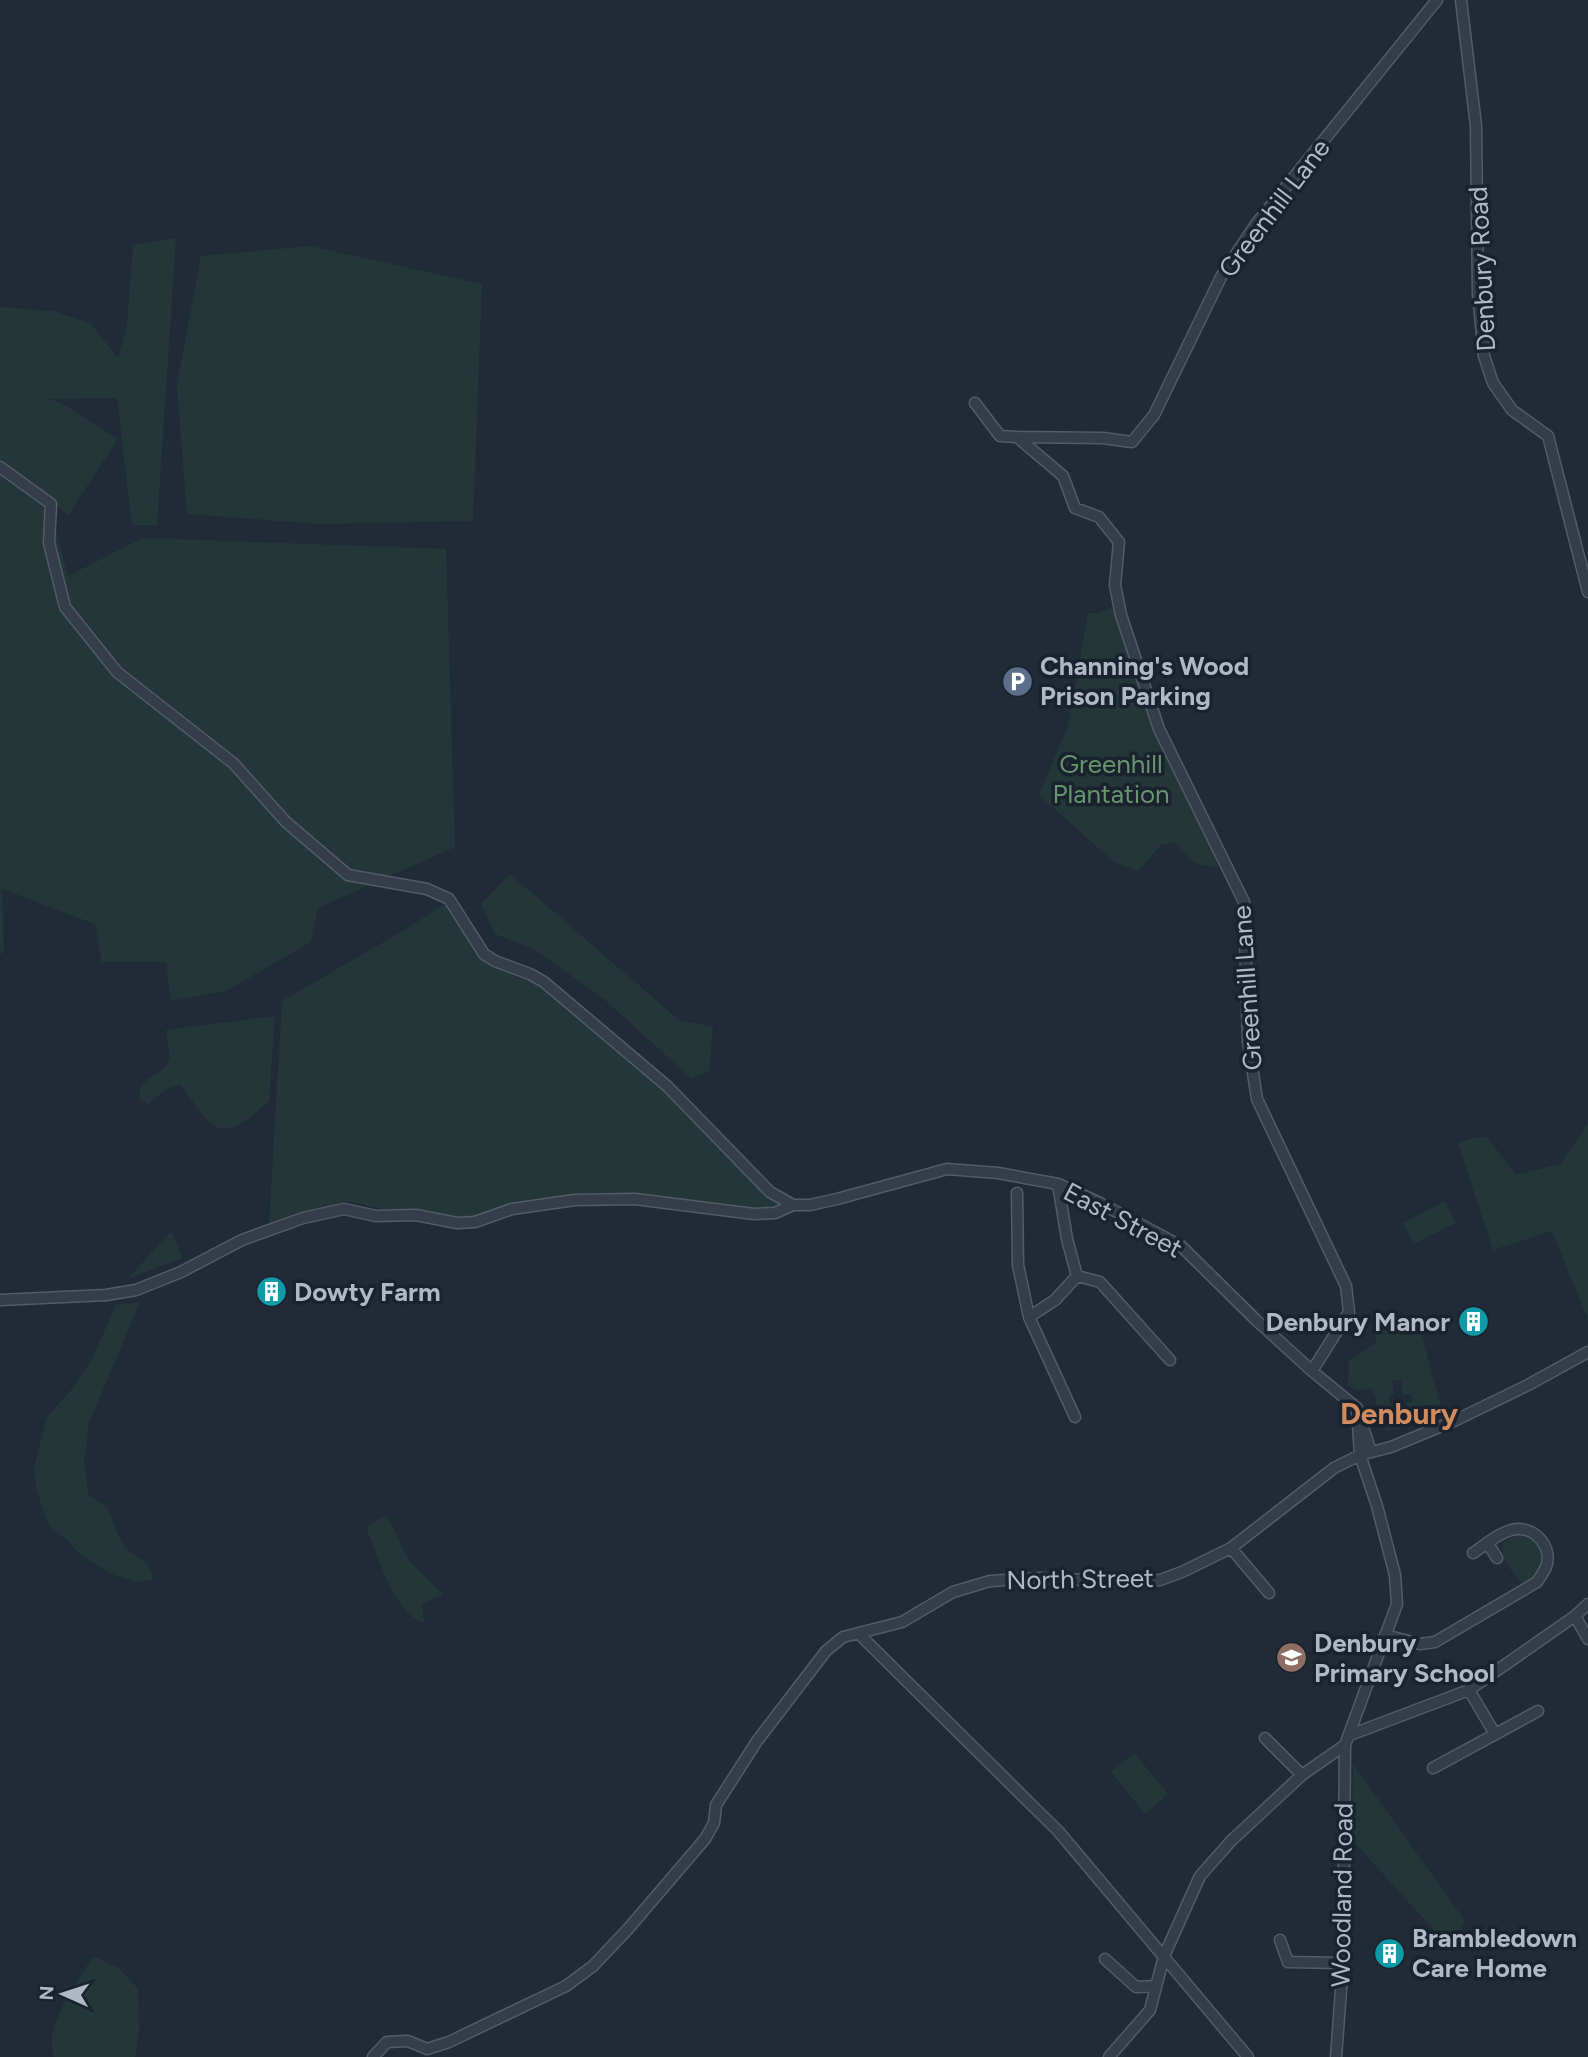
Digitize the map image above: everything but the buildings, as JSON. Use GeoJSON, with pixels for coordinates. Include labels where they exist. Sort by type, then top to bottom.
{"type":"FeatureCollection","features":[{"type":"Feature","properties":{"kind":"street","name":"Greenhill Lane"},"geometry":{"type":"LineString","coordinates":[[975,403],[1000,436],[1103,438],[1132,442],[1154,415],[1222,275],[1256,224],[1437,0]]}},
{"type":"Feature","properties":{"kind":"street","name":"Denbury Road"},"geometry":{"type":"LineString","coordinates":[[1461,0],[1476,126],[1478,294],[1484,356],[1493,383],[1512,410],[1548,436],[1588,592]]}},
{"type":"Feature","properties":{"kind":"street","name":"Greenhill Lane"},"geometry":{"type":"LineString","coordinates":[[1017,437],[1063,476],[1075,508],[1099,517],[1119,542],[1115,585],[1121,615],[1159,729],[1244,902],[1248,1041],[1257,1099],[1346,1286],[1349,1312],[1312,1371]]}},
{"type":"Feature","properties":{"kind":"street"},"geometry":{"type":"LineString","coordinates":[[0,467],[51,503],[49,543],[65,607],[117,671],[233,763],[286,822],[348,875],[427,888],[449,899],[484,954],[544,982],[667,1086],[770,1192],[793,1205]]}},
{"type":"Feature","properties":{"kind":"street","name":"East Street"},"geometry":{"type":"LineString","coordinates":[[0,1300],[106,1295],[136,1290],[181,1272],[242,1240],[303,1218],[344,1209],[376,1216],[416,1215],[457,1223],[475,1222],[512,1209],[575,1200],[635,1199],[754,1214],[775,1213],[793,1205],[810,1205],[837,1199],[947,1168],[998,1173],[1058,1184],[1181,1246],[1256,1320],[1357,1408]]}},
{"type":"Feature","properties":{"kind":"street"},"geometry":{"type":"LineString","coordinates":[[1058,1184],[1077,1276]]}},
{"type":"Feature","properties":{"kind":"street"},"geometry":{"type":"LineString","coordinates":[[1017,1193],[1018,1265],[1029,1317],[1075,1417]]}},
{"type":"Feature","properties":{"kind":"street"},"geometry":{"type":"LineString","coordinates":[[1029,1317],[1055,1300],[1077,1276]]}},
{"type":"Feature","properties":{"kind":"street"},"geometry":{"type":"LineString","coordinates":[[1077,1276],[1100,1282],[1170,1360]]}},
{"type":"Feature","properties":{"kind":"street","name":"North Street"},"geometry":{"type":"LineString","coordinates":[[373,2057],[387,2042],[408,2041],[427,2049],[449,2042],[566,1986],[593,1966],[705,1839],[714,1823],[716,1805],[757,1741],[826,1651],[843,1637],[902,1622],[953,1592],[990,1581],[1041,1578],[1133,1582],[1160,1580],[1182,1572],[1231,1548],[1334,1468],[1360,1455],[1391,1447],[1454,1421],[1588,1352]]}},
{"type":"Feature","properties":{"kind":"street"},"geometry":{"type":"LineString","coordinates":[[1357,1408],[1371,1452]]}},
{"type":"Feature","properties":{"kind":"street"},"geometry":{"type":"LineString","coordinates":[[1357,1408],[1360,1455]]}},
{"type":"Feature","properties":{"kind":"street","name":"Woodland Road"},"geometry":{"type":"LineString","coordinates":[[1336,2057],[1343,1963],[1347,1740],[1397,1604],[1395,1575],[1360,1455]]}},
{"type":"Feature","properties":{"kind":"street"},"geometry":{"type":"LineString","coordinates":[[1385,1635],[1420,1644],[1435,1642],[1537,1582],[1547,1565],[1546,1546],[1533,1532],[1517,1529],[1503,1534],[1473,1553]]}},
{"type":"Feature","properties":{"kind":"street"},"geometry":{"type":"LineString","coordinates":[[1488,1544],[1497,1558]]}},
{"type":"Feature","properties":{"kind":"street"},"geometry":{"type":"LineString","coordinates":[[1231,1548],[1269,1593]]}},
{"type":"Feature","properties":{"kind":"street"},"geometry":{"type":"LineString","coordinates":[[1109,2057],[1150,2010],[1164,1956],[1200,1876],[1231,1841],[1302,1775],[1347,1740],[1469,1690],[1576,1616],[1588,1604]]}},
{"type":"Feature","properties":{"kind":"street"},"geometry":{"type":"LineString","coordinates":[[1576,1616],[1588,1639]]}},
{"type":"Feature","properties":{"kind":"street"},"geometry":{"type":"LineString","coordinates":[[859,1634],[1059,1832],[1248,2057]]}},
{"type":"Feature","properties":{"kind":"street"},"geometry":{"type":"LineString","coordinates":[[1469,1690],[1495,1734]]}},
{"type":"Feature","properties":{"kind":"street"},"geometry":{"type":"LineString","coordinates":[[1433,1769],[1538,1711]]}},
{"type":"Feature","properties":{"kind":"street"},"geometry":{"type":"LineString","coordinates":[[1265,1738],[1302,1775]]}},
{"type":"Feature","properties":{"kind":"street"},"geometry":{"type":"LineString","coordinates":[[1280,1940],[1289,1962],[1343,1963]]}},
{"type":"Feature","properties":{"kind":"street"},"geometry":{"type":"LineString","coordinates":[[1104,1959],[1136,1987],[1156,1986]]}},
{"type":"Feature","properties":{"kind":"green space"},"geometry":{"type":"Polygon","coordinates":[[[176,238],[157,525],[132,525],[117,398],[49,399],[63,404],[118,439],[68,515],[0,462],[0,307],[52,311],[90,323],[118,358],[127,325],[133,245],[176,238]]]}},
{"type":"Feature","properties":{"kind":"green space"},"geometry":{"type":"Polygon","coordinates":[[[310,246],[482,284],[473,521],[318,524],[187,514],[177,385],[201,256],[310,246]]]}},
{"type":"Feature","properties":{"kind":"green space"},"geometry":{"type":"Polygon","coordinates":[[[0,473],[44,508],[57,533],[68,576],[143,538],[446,549],[455,847],[318,908],[311,942],[226,991],[171,1001],[166,962],[102,962],[95,924],[2,889],[4,952],[0,954],[0,473]]]}},
{"type":"Feature","properties":{"kind":"green space","name":"Greenhill Plantation"},"geometry":{"type":"Polygon","coordinates":[[[1113,607],[1149,719],[1213,849],[1218,868],[1195,863],[1174,843],[1162,844],[1138,871],[1114,862],[1039,795],[1068,726],[1088,613],[1099,613],[1113,607]]]}},
{"type":"Feature","properties":{"kind":"green space"},"geometry":{"type":"Polygon","coordinates":[[[510,874],[679,1020],[713,1027],[709,1072],[691,1078],[605,1000],[534,949],[495,934],[481,904],[510,874]]]}},
{"type":"Feature","properties":{"kind":"green space"},"geometry":{"type":"Polygon","coordinates":[[[446,903],[481,957],[493,966],[525,977],[543,988],[664,1091],[766,1196],[784,1205],[755,1211],[636,1193],[577,1195],[512,1202],[474,1217],[457,1218],[427,1210],[383,1209],[347,1201],[269,1224],[282,1001],[446,903]]]}},
{"type":"Feature","properties":{"kind":"green space"},"geometry":{"type":"Polygon","coordinates":[[[275,1016],[269,1101],[243,1123],[227,1128],[212,1124],[180,1085],[166,1089],[148,1104],[139,1100],[142,1085],[162,1070],[169,1060],[166,1030],[275,1016]]]}},
{"type":"Feature","properties":{"kind":"green space"},"geometry":{"type":"Polygon","coordinates":[[[1588,1124],[1588,1320],[1552,1231],[1493,1250],[1458,1143],[1487,1137],[1516,1175],[1560,1164],[1588,1124]]]}},
{"type":"Feature","properties":{"kind":"green space"},"geometry":{"type":"Polygon","coordinates":[[[1445,1201],[1456,1223],[1414,1244],[1403,1223],[1445,1201]]]}},
{"type":"Feature","properties":{"kind":"green space"},"geometry":{"type":"Polygon","coordinates":[[[169,1233],[173,1234],[182,1258],[128,1279],[169,1233]]]}},
{"type":"Feature","properties":{"kind":"green space"},"geometry":{"type":"Polygon","coordinates":[[[140,1302],[89,1423],[84,1463],[89,1496],[109,1511],[118,1536],[127,1549],[149,1566],[153,1580],[136,1582],[114,1575],[82,1556],[51,1528],[36,1488],[34,1468],[47,1417],[72,1389],[91,1361],[116,1305],[140,1302]]]}},
{"type":"Feature","properties":{"kind":"green space"},"geometry":{"type":"Polygon","coordinates":[[[1416,1314],[1441,1407],[1415,1425],[1386,1431],[1372,1388],[1357,1390],[1348,1386],[1349,1361],[1377,1342],[1374,1331],[1416,1314]],[[1401,1380],[1392,1381],[1394,1394],[1389,1396],[1390,1405],[1396,1404],[1400,1424],[1411,1422],[1414,1418],[1413,1408],[1407,1409],[1407,1403],[1412,1402],[1411,1394],[1403,1395],[1401,1380]]]}},
{"type":"Feature","properties":{"kind":"green space"},"geometry":{"type":"Polygon","coordinates":[[[387,1515],[409,1561],[443,1594],[422,1604],[424,1623],[413,1617],[395,1595],[366,1527],[387,1515]]]}},
{"type":"Feature","properties":{"kind":"green space"},"geometry":{"type":"Polygon","coordinates":[[[1518,1534],[1531,1537],[1542,1549],[1539,1570],[1534,1578],[1524,1584],[1508,1566],[1503,1555],[1503,1543],[1518,1534]]]}},
{"type":"Feature","properties":{"kind":"green space"},"geometry":{"type":"Polygon","coordinates":[[[1134,1753],[1168,1794],[1145,1814],[1111,1772],[1134,1753]]]}},
{"type":"Feature","properties":{"kind":"green space"},"geometry":{"type":"Polygon","coordinates":[[[1353,1764],[1465,1921],[1450,1954],[1432,1928],[1355,1843],[1352,1817],[1353,1764]]]}},
{"type":"Feature","properties":{"kind":"green space"},"geometry":{"type":"Polygon","coordinates":[[[93,1956],[120,1969],[138,1989],[139,2031],[135,2057],[54,2057],[53,2032],[57,2019],[93,1956]]]}},
{"type":"Feature","properties":{"kind":"place","name":"Channing's Wood Prison Parking"},"geometry":{"type":"Point","coordinates":[1017,681]}},
{"type":"Feature","properties":{"kind":"place","name":"Dowty Farm"},"geometry":{"type":"Point","coordinates":[271,1292]}},
{"type":"Feature","properties":{"kind":"place","name":"Denbury Manor"},"geometry":{"type":"Point","coordinates":[1473,1322]}},
{"type":"Feature","properties":{"kind":"place","name":"Denbury Primary School"},"geometry":{"type":"Point","coordinates":[1291,1658]}},
{"type":"Feature","properties":{"kind":"place","name":"Brambledown Care Home"},"geometry":{"type":"Point","coordinates":[1389,1953]}},
{"type":"Feature","properties":{"kind":"district","name":"Denbury"},"geometry":{"type":"Point","coordinates":[1399,1413]}}]}
